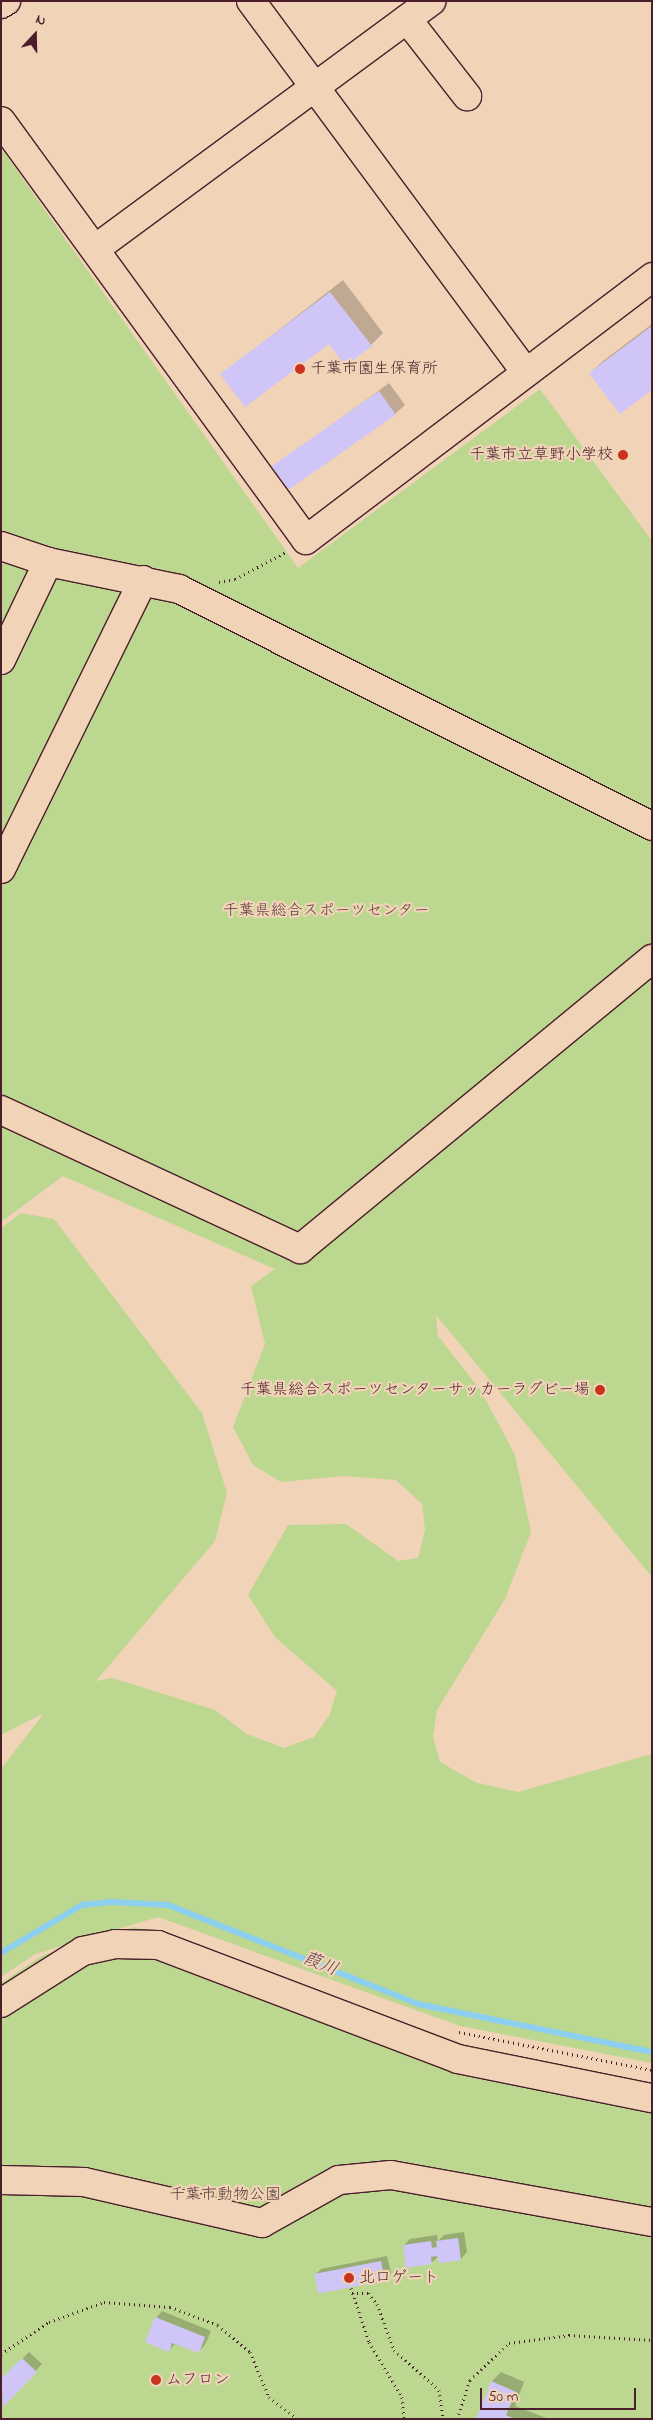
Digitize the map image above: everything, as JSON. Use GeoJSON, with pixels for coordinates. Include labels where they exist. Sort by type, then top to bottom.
{"type":"FeatureCollection","features":[{"type":"Feature","properties":{"kind":"street"},"geometry":{"type":"LineString","coordinates":[[1,4],[6,1]]}},
{"type":"Feature","properties":{"kind":"street"},"geometry":{"type":"LineString","coordinates":[[251,1],[524,370]]}},
{"type":"Feature","properties":{"kind":"street"},"geometry":{"type":"LineString","coordinates":[[95,250],[315,85],[431,1]]}},
{"type":"Feature","properties":{"kind":"street"},"geometry":{"type":"LineString","coordinates":[[407,19],[467,96]]}},
{"type":"Feature","properties":{"kind":"street"},"geometry":{"type":"LineString","coordinates":[[1,121],[306,540],[524,370],[652,276]]}},
{"type":"Feature","properties":{"kind":"street"},"geometry":{"type":"LineString","coordinates":[[1,546],[48,562],[143,580],[179,589],[652,826]]}},
{"type":"Feature","properties":{"kind":"street"},"geometry":{"type":"LineString","coordinates":[[1,660],[48,562]]}},
{"type":"Feature","properties":{"kind":"street"},"geometry":{"type":"LineString","coordinates":[[1,869],[143,580]]}},
{"type":"Feature","properties":{"kind":"street"},"geometry":{"type":"LineString","coordinates":[[1,1110],[300,1250],[652,959]]}},
{"type":"Feature","properties":{"kind":"street"},"geometry":{"type":"LineString","coordinates":[[1,2002],[83,1951],[115,1944],[158,1945],[458,2059],[652,2098]]}},
{"type":"Feature","properties":{"kind":"street"},"geometry":{"type":"LineString","coordinates":[[1,2180],[84,2182],[262,2223],[339,2180],[391,2175],[652,2222]]}},
{"type":"Feature","properties":{"kind":"path"},"geometry":{"type":"LineString","coordinates":[[216,582],[235,579],[306,540]]}},
{"type":"Feature","properties":{"kind":"path"},"geometry":{"type":"LineString","coordinates":[[351,2288],[369,2342],[402,2397],[404,2419]]}},
{"type":"Feature","properties":{"kind":"path"},"geometry":{"type":"LineString","coordinates":[[352,2293],[368,2294],[377,2304],[394,2350],[439,2390],[443,2419]]}},
{"type":"Feature","properties":{"kind":"path"},"geometry":{"type":"LineString","coordinates":[[1,2354],[49,2322],[104,2302],[170,2307],[218,2325],[250,2352],[269,2397],[298,2419]]}},
{"type":"Feature","properties":{"kind":"path"},"geometry":{"type":"LineString","coordinates":[[457,2419],[470,2380],[509,2343],[569,2335],[652,2340]]}},
{"type":"Feature","properties":{"kind":"path"},"geometry":{"type":"LineString","coordinates":[[86,2418],[142,2419]]}},
{"type":"Feature","properties":{"kind":"green space","name":"千葉県総合スポーツセンター"},"geometry":{"type":"Polygon","coordinates":[[[1,148],[298,568],[540,389],[652,541],[652,1577],[436,1315],[438,1336],[481,1391],[515,1455],[531,1532],[505,1599],[437,1710],[433,1737],[440,1762],[477,1783],[518,1792],[652,1754],[652,2063],[460,2026],[158,1917],[35,1954],[1,1977],[1,1769],[44,1713],[1,1735],[1,1228],[21,1213],[54,1219],[202,1413],[227,1493],[215,1541],[96,1681],[112,1678],[215,1710],[247,1734],[284,1748],[314,1737],[329,1716],[337,1691],[275,1637],[248,1595],[288,1525],[346,1524],[398,1561],[418,1558],[425,1530],[422,1504],[396,1480],[344,1476],[281,1482],[253,1465],[233,1427],[265,1344],[251,1286],[275,1269],[63,1176],[1,1222],[1,148]]]}},
{"type":"Feature","properties":{"kind":"green space","name":"千葉市動物公園"},"geometry":{"type":"Polygon","coordinates":[[[134,1927],[221,1954],[498,2057],[652,2087],[652,2419],[1,2419],[1,1983],[43,1955],[134,1927]]]}},
{"type":"Feature","properties":{"kind":"building"},"geometry":{"type":"Polygon","coordinates":[[[330,292],[372,346],[345,366],[329,344],[245,407],[220,374],[330,292]]]}},
{"type":"Feature","properties":{"kind":"building"},"geometry":{"type":"Polygon","coordinates":[[[652,326],[652,390],[620,414],[589,373],[652,326]]]}},
{"type":"Feature","properties":{"kind":"building"},"geometry":{"type":"Polygon","coordinates":[[[379,391],[396,415],[288,490],[272,466],[379,391]]]}},
{"type":"Feature","properties":{"kind":"building"},"geometry":{"type":"Polygon","coordinates":[[[458,2238],[461,2260],[439,2263],[437,2256],[431,2257],[432,2264],[406,2268],[403,2245],[431,2241],[432,2248],[437,2247],[436,2241],[458,2238]]]}},
{"type":"Feature","properties":{"kind":"building","name":"北口ゲート"},"geometry":{"type":"Polygon","coordinates":[[[381,2261],[385,2281],[318,2294],[314,2274],[381,2261]]]}},
{"type":"Feature","properties":{"kind":"building"},"geometry":{"type":"Polygon","coordinates":[[[155,2317],[205,2337],[199,2353],[172,2343],[169,2352],[145,2342],[155,2317]]]}},
{"type":"Feature","properties":{"kind":"building"},"geometry":{"type":"Polygon","coordinates":[[[22,2358],[37,2372],[3,2407],[1,2379],[22,2358]]]}},
{"type":"Feature","properties":{"kind":"building"},"geometry":{"type":"Polygon","coordinates":[[[491,2381],[516,2392],[506,2415],[515,2419],[476,2419],[491,2381]]]}},
{"type":"Feature","properties":{"kind":"waterway","name":"葭川"},"geometry":{"type":"LineString","coordinates":[[1,1953],[82,1905],[111,1902],[168,1905],[418,2004],[652,2052]]}},
{"type":"Feature","properties":{"kind":"place","name":"千葉市園生保育所"},"geometry":{"type":"Point","coordinates":[300,369]}},
{"type":"Feature","properties":{"kind":"place","name":"千葉市立草野小学校"},"geometry":{"type":"Point","coordinates":[623,455]}},
{"type":"Feature","properties":{"kind":"place","name":"千葉県総合スポーツセンターサッカーラグビー場"},"geometry":{"type":"Point","coordinates":[600,1390]}},
{"type":"Feature","properties":{"kind":"place","name":"北口ゲート"},"geometry":{"type":"Point","coordinates":[349,2278]}},
{"type":"Feature","properties":{"kind":"place","name":"ムフロン"},"geometry":{"type":"Point","coordinates":[156,2380]}}]}
